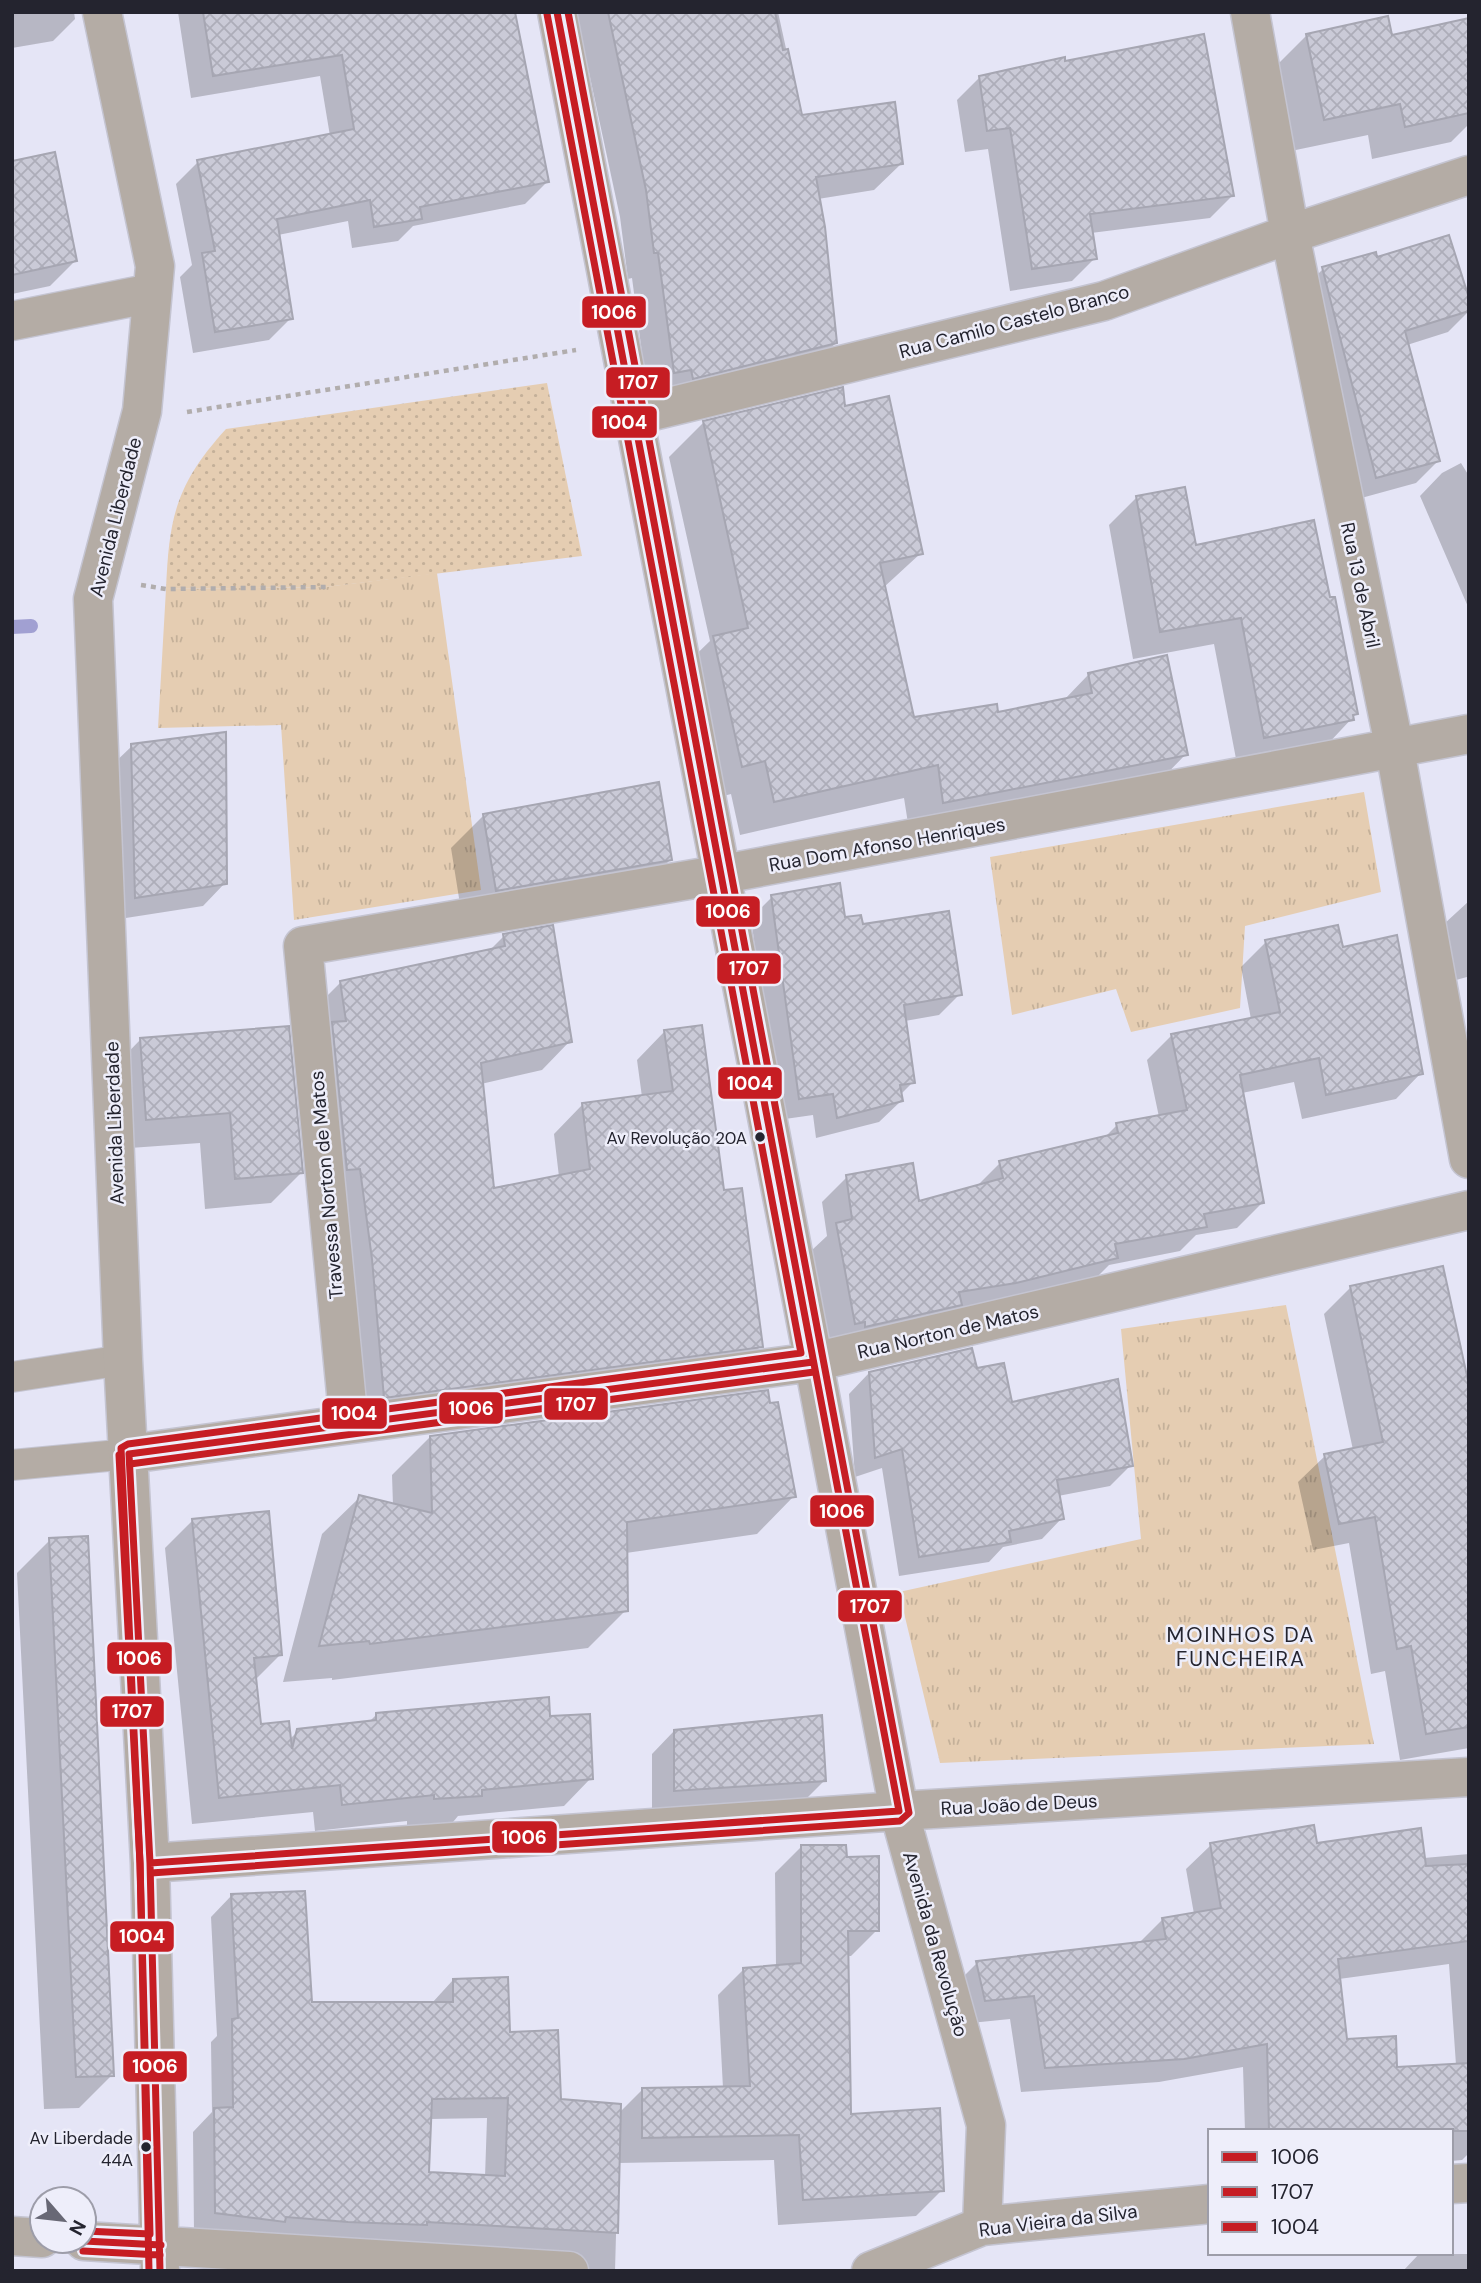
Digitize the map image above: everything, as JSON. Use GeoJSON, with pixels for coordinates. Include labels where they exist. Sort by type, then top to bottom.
{"type":"FeatureCollection","features":[{"type":"Feature","properties":{"kind":"street","name":"Avenida Liberdade"},"geometry":{"type":"LineString","coordinates":[[103,12],[155,265],[142,411],[93,599],[123,1360],[150,1863],[161,2258]]}},
{"type":"Feature","properties":{"kind":"street","name":"Avenida da Revolução"},"geometry":{"type":"LineString","coordinates":[[557,12],[899,1811],[986,2125],[982,2226]]}},
{"type":"Feature","properties":{"kind":"street","name":"Rua 13 de Abril"},"geometry":{"type":"LineString","coordinates":[[1250,12],[1290,234],[1395,750],[1469,1159]]}},
{"type":"Feature","properties":{"kind":"street","name":"Rua Camilo Castelo Branco"},"geometry":{"type":"LineString","coordinates":[[632,416],[1104,301],[1290,234],[1469,175]]}},
{"type":"Feature","properties":{"kind":"street"},"geometry":{"type":"LineString","coordinates":[[12,321],[152,293]]}},
{"type":"Feature","properties":{"kind":"street","name":"Rua Dom Afonso Henriques"},"geometry":{"type":"LineString","coordinates":[[303,946],[723,874],[1469,734]]}},
{"type":"Feature","properties":{"kind":"street","name":"Travessa Norton de Matos"},"geometry":{"type":"LineString","coordinates":[[303,946],[349,1424]]}},
{"type":"Feature","properties":{"kind":"street","name":"Rua Norton de Matos"},"geometry":{"type":"LineString","coordinates":[[128,1454],[813,1362],[1469,1210]]}},
{"type":"Feature","properties":{"kind":"street","name":"Rua João de Deus"},"geometry":{"type":"LineString","coordinates":[[150,1863],[899,1811],[1469,1777]]}},
{"type":"Feature","properties":{"kind":"street","name":"Rua Vieira da Silva"},"geometry":{"type":"LineString","coordinates":[[872,2271],[982,2226],[1208,2204]]}},
{"type":"Feature","properties":{"kind":"street"},"geometry":{"type":"LineString","coordinates":[[98,2244],[161,2258],[569,2271]]}},
{"type":"Feature","properties":{"kind":"lane"},"geometry":{"type":"LineString","coordinates":[[12,1377],[123,1360]]}},
{"type":"Feature","properties":{"kind":"lane"},"geometry":{"type":"LineString","coordinates":[[12,1465],[128,1454]]}},
{"type":"Feature","properties":{"kind":"path"},"geometry":{"type":"LineString","coordinates":[[142,411],[183,413],[618,344]]}},
{"type":"Feature","properties":{"kind":"path"},"geometry":{"type":"LineString","coordinates":[[99,577],[166,589],[326,587]]}},
{"type":"Feature","properties":{"kind":"green space"},"geometry":{"type":"Polygon","coordinates":[[[547,383],[582,556],[326,587],[166,589],[170,541],[178,503],[196,467],[226,429],[547,383]]]}},
{"type":"Feature","properties":{"kind":"green space"},"geometry":{"type":"Polygon","coordinates":[[[437,573],[481,890],[294,920],[281,725],[158,728],[166,589],[325,587],[437,573]]]}},
{"type":"Feature","properties":{"kind":"green space"},"geometry":{"type":"Polygon","coordinates":[[[1364,792],[1381,892],[1245,926],[1240,1008],[1131,1032],[1116,989],[1012,1015],[990,857],[1364,792]]]}},
{"type":"Feature","properties":{"kind":"green space"},"geometry":{"type":"Polygon","coordinates":[[[1286,1305],[1374,1744],[940,1763],[899,1592],[1141,1539],[1121,1329],[1286,1305]]]}},
{"type":"Feature","properties":{"kind":"building"},"geometry":{"type":"Polygon","coordinates":[[[203,12],[515,12],[549,182],[420,207],[422,219],[374,227],[370,200],[277,219],[293,319],[215,332],[202,253],[215,251],[197,160],[354,129],[342,55],[213,76],[203,12]]]}},
{"type":"Feature","properties":{"kind":"building"},"geometry":{"type":"Polygon","coordinates":[[[608,12],[775,12],[783,50],[788,49],[802,115],[895,102],[903,164],[816,177],[825,227],[837,343],[693,379],[691,370],[674,373],[658,253],[654,253],[646,190],[608,12]]]}},
{"type":"Feature","properties":{"kind":"building"},"geometry":{"type":"Polygon","coordinates":[[[1388,16],[1392,35],[1469,18],[1469,113],[1405,127],[1400,104],[1324,120],[1306,34],[1388,16]]]}},
{"type":"Feature","properties":{"kind":"building"},"geometry":{"type":"Polygon","coordinates":[[[1204,34],[1234,196],[1090,214],[1097,259],[1032,269],[1010,128],[987,131],[979,76],[1065,57],[1065,61],[1204,34]]]}},
{"type":"Feature","properties":{"kind":"building"},"geometry":{"type":"Polygon","coordinates":[[[55,152],[77,261],[12,275],[12,161],[55,152]]]}},
{"type":"Feature","properties":{"kind":"building"},"geometry":{"type":"Polygon","coordinates":[[[1449,235],[1469,298],[1469,311],[1405,331],[1440,461],[1376,478],[1322,267],[1376,252],[1377,257],[1449,235]]]}},
{"type":"Feature","properties":{"kind":"building"},"geometry":{"type":"Polygon","coordinates":[[[843,387],[845,406],[889,396],[923,554],[880,563],[914,717],[997,704],[998,712],[1092,693],[1088,673],[1167,655],[1188,755],[943,803],[938,765],[774,802],[765,761],[742,767],[713,636],[748,628],[703,421],[843,387]]]}},
{"type":"Feature","properties":{"kind":"building"},"geometry":{"type":"Polygon","coordinates":[[[1185,487],[1196,545],[1314,520],[1330,597],[1335,597],[1358,714],[1353,715],[1354,720],[1264,738],[1241,618],[1160,632],[1136,496],[1185,487]]]}},
{"type":"Feature","properties":{"kind":"building"},"geometry":{"type":"Polygon","coordinates":[[[226,732],[227,884],[135,898],[131,744],[226,732]]]}},
{"type":"Feature","properties":{"kind":"building"},"geometry":{"type":"Polygon","coordinates":[[[659,782],[672,860],[496,891],[483,814],[659,782]]]}},
{"type":"Feature","properties":{"kind":"building"},"geometry":{"type":"Polygon","coordinates":[[[840,883],[845,917],[861,915],[863,924],[949,911],[962,995],[904,1005],[915,1083],[900,1085],[903,1101],[837,1118],[833,1094],[799,1099],[771,895],[840,883]]]}},
{"type":"Feature","properties":{"kind":"building"},"geometry":{"type":"Polygon","coordinates":[[[553,925],[572,1042],[481,1063],[494,1188],[590,1169],[582,1103],[673,1091],[664,1030],[702,1025],[724,1190],[742,1188],[763,1347],[384,1398],[372,1259],[360,1169],[347,1170],[332,1022],[346,1021],[340,981],[505,946],[503,934],[553,925]]]}},
{"type":"Feature","properties":{"kind":"building"},"geometry":{"type":"Polygon","coordinates":[[[1338,925],[1343,947],[1397,935],[1423,1074],[1326,1095],[1319,1058],[1240,1075],[1264,1203],[1204,1214],[1207,1227],[1115,1244],[1118,1258],[1016,1283],[959,1292],[962,1305],[865,1327],[865,1322],[855,1324],[836,1223],[852,1219],[846,1175],[913,1163],[919,1201],[1003,1178],[999,1161],[1118,1133],[1116,1123],[1187,1110],[1171,1034],[1280,1012],[1265,940],[1338,925]]]}},
{"type":"Feature","properties":{"kind":"building"},"geometry":{"type":"Polygon","coordinates":[[[289,1026],[303,1173],[235,1179],[230,1113],[146,1120],[140,1038],[289,1026]]]}},
{"type":"Feature","properties":{"kind":"building"},"geometry":{"type":"Polygon","coordinates":[[[1443,1266],[1469,1385],[1469,1727],[1426,1734],[1411,1646],[1397,1649],[1375,1517],[1339,1524],[1324,1454],[1383,1442],[1350,1286],[1443,1266]]]}},
{"type":"Feature","properties":{"kind":"building"},"geometry":{"type":"Polygon","coordinates":[[[972,1348],[977,1368],[1004,1363],[1012,1402],[1118,1379],[1133,1466],[1057,1480],[1064,1519],[1009,1531],[1011,1542],[919,1557],[902,1449],[875,1458],[869,1372],[972,1348]]]}},
{"type":"Feature","properties":{"kind":"building"},"geometry":{"type":"Polygon","coordinates":[[[768,1390],[770,1403],[778,1402],[796,1497],[627,1522],[628,1611],[370,1644],[369,1641],[319,1646],[359,1495],[432,1513],[430,1436],[768,1390]]]}},
{"type":"Feature","properties":{"kind":"building"},"geometry":{"type":"Polygon","coordinates":[[[269,1511],[282,1655],[254,1658],[261,1724],[289,1721],[292,1749],[297,1729],[376,1720],[376,1713],[549,1697],[550,1716],[590,1714],[593,1779],[482,1790],[482,1796],[434,1799],[434,1795],[342,1805],[340,1785],[219,1798],[192,1519],[269,1511]]]}},
{"type":"Feature","properties":{"kind":"building"},"geometry":{"type":"Polygon","coordinates":[[[88,1536],[114,2076],[76,2077],[49,1538],[88,1536]]]}},
{"type":"Feature","properties":{"kind":"building"},"geometry":{"type":"Polygon","coordinates":[[[822,1715],[826,1781],[674,1791],[674,1730],[822,1715]]]}},
{"type":"Feature","properties":{"kind":"building"},"geometry":{"type":"Polygon","coordinates":[[[1314,1825],[1317,1843],[1421,1828],[1426,1866],[1469,1864],[1469,1941],[1338,1959],[1347,2039],[1396,2036],[1397,2067],[1469,2063],[1469,2131],[1269,2129],[1267,2044],[1184,2059],[1045,2068],[1034,1996],[985,2001],[976,1961],[1166,1939],[1162,1918],[1221,1908],[1210,1843],[1314,1825]]]}},
{"type":"Feature","properties":{"kind":"building"},"geometry":{"type":"Polygon","coordinates":[[[801,1845],[846,1845],[847,1857],[879,1856],[879,1931],[848,1931],[851,2114],[940,2108],[944,2191],[803,2200],[799,2135],[642,2138],[642,2088],[750,2086],[743,1968],[801,1963],[801,1845]]]}},
{"type":"Feature","properties":{"kind":"building"},"geometry":{"type":"Polygon","coordinates":[[[305,1891],[312,2002],[453,2002],[453,1979],[508,1977],[510,2032],[558,2030],[561,2099],[621,2104],[618,2233],[286,2217],[285,2222],[215,2213],[214,2108],[233,2107],[232,2019],[238,2018],[231,1894],[305,1891]],[[508,2098],[432,2099],[429,2172],[505,2176],[508,2098]]]}},
{"type":"Feature","properties":{"kind":"waterway"},"geometry":{"type":"LineString","coordinates":[[12,627],[31,626]]}},
{"type":"Feature","properties":{"kind":"transit line","name":"1006"},"geometry":{"type":"LineString","coordinates":[[557,12],[899,1811]]}},
{"type":"Feature","properties":{"kind":"transit line","name":"1707"},"geometry":{"type":"LineString","coordinates":[[151,1873],[900,1821],[909,1813],[568,12]]}},
{"type":"Feature","properties":{"kind":"transit line","name":"1004"},"geometry":{"type":"LineString","coordinates":[[98,2232],[150,2234],[140,1863],[121,1448],[128,1444],[801,1353],[547,14]]}},
{"type":"Feature","properties":{"kind":"transit line","name":"1006"},"geometry":{"type":"LineString","coordinates":[[129,1454],[813,1362]]}},
{"type":"Feature","properties":{"kind":"transit line","name":"1707"},"geometry":{"type":"LineString","coordinates":[[130,1464],[814,1372]]}},
{"type":"Feature","properties":{"kind":"transit line","name":"1006"},"geometry":{"type":"LineString","coordinates":[[129,1454],[150,1863],[160,2271]]}},
{"type":"Feature","properties":{"kind":"transit line","name":"1707"},"geometry":{"type":"LineString","coordinates":[[119,1455],[140,1863],[149,2271]]}},
{"type":"Feature","properties":{"kind":"transit line","name":"1006"},"geometry":{"type":"LineString","coordinates":[[150,1863],[899,1811]]}},
{"type":"Feature","properties":{"kind":"transit line","name":"1006"},"geometry":{"type":"LineString","coordinates":[[98,2242],[161,2245]]}},
{"type":"Feature","properties":{"kind":"transit line","name":"1707"},"geometry":{"type":"LineString","coordinates":[[98,2252],[160,2255]]}},
{"type":"Feature","properties":{"kind":"place","name":"Av Revolução 20A"},"geometry":{"type":"Point","coordinates":[760,1137]}},
{"type":"Feature","properties":{"kind":"place","name":"Av Liberdade 44A"},"geometry":{"type":"Point","coordinates":[146,2147]}},
{"type":"Feature","properties":{"kind":"district","name":"MOINHOS DA FUNCHEIRA"},"geometry":{"type":"Point","coordinates":[1241,1647]}}]}
